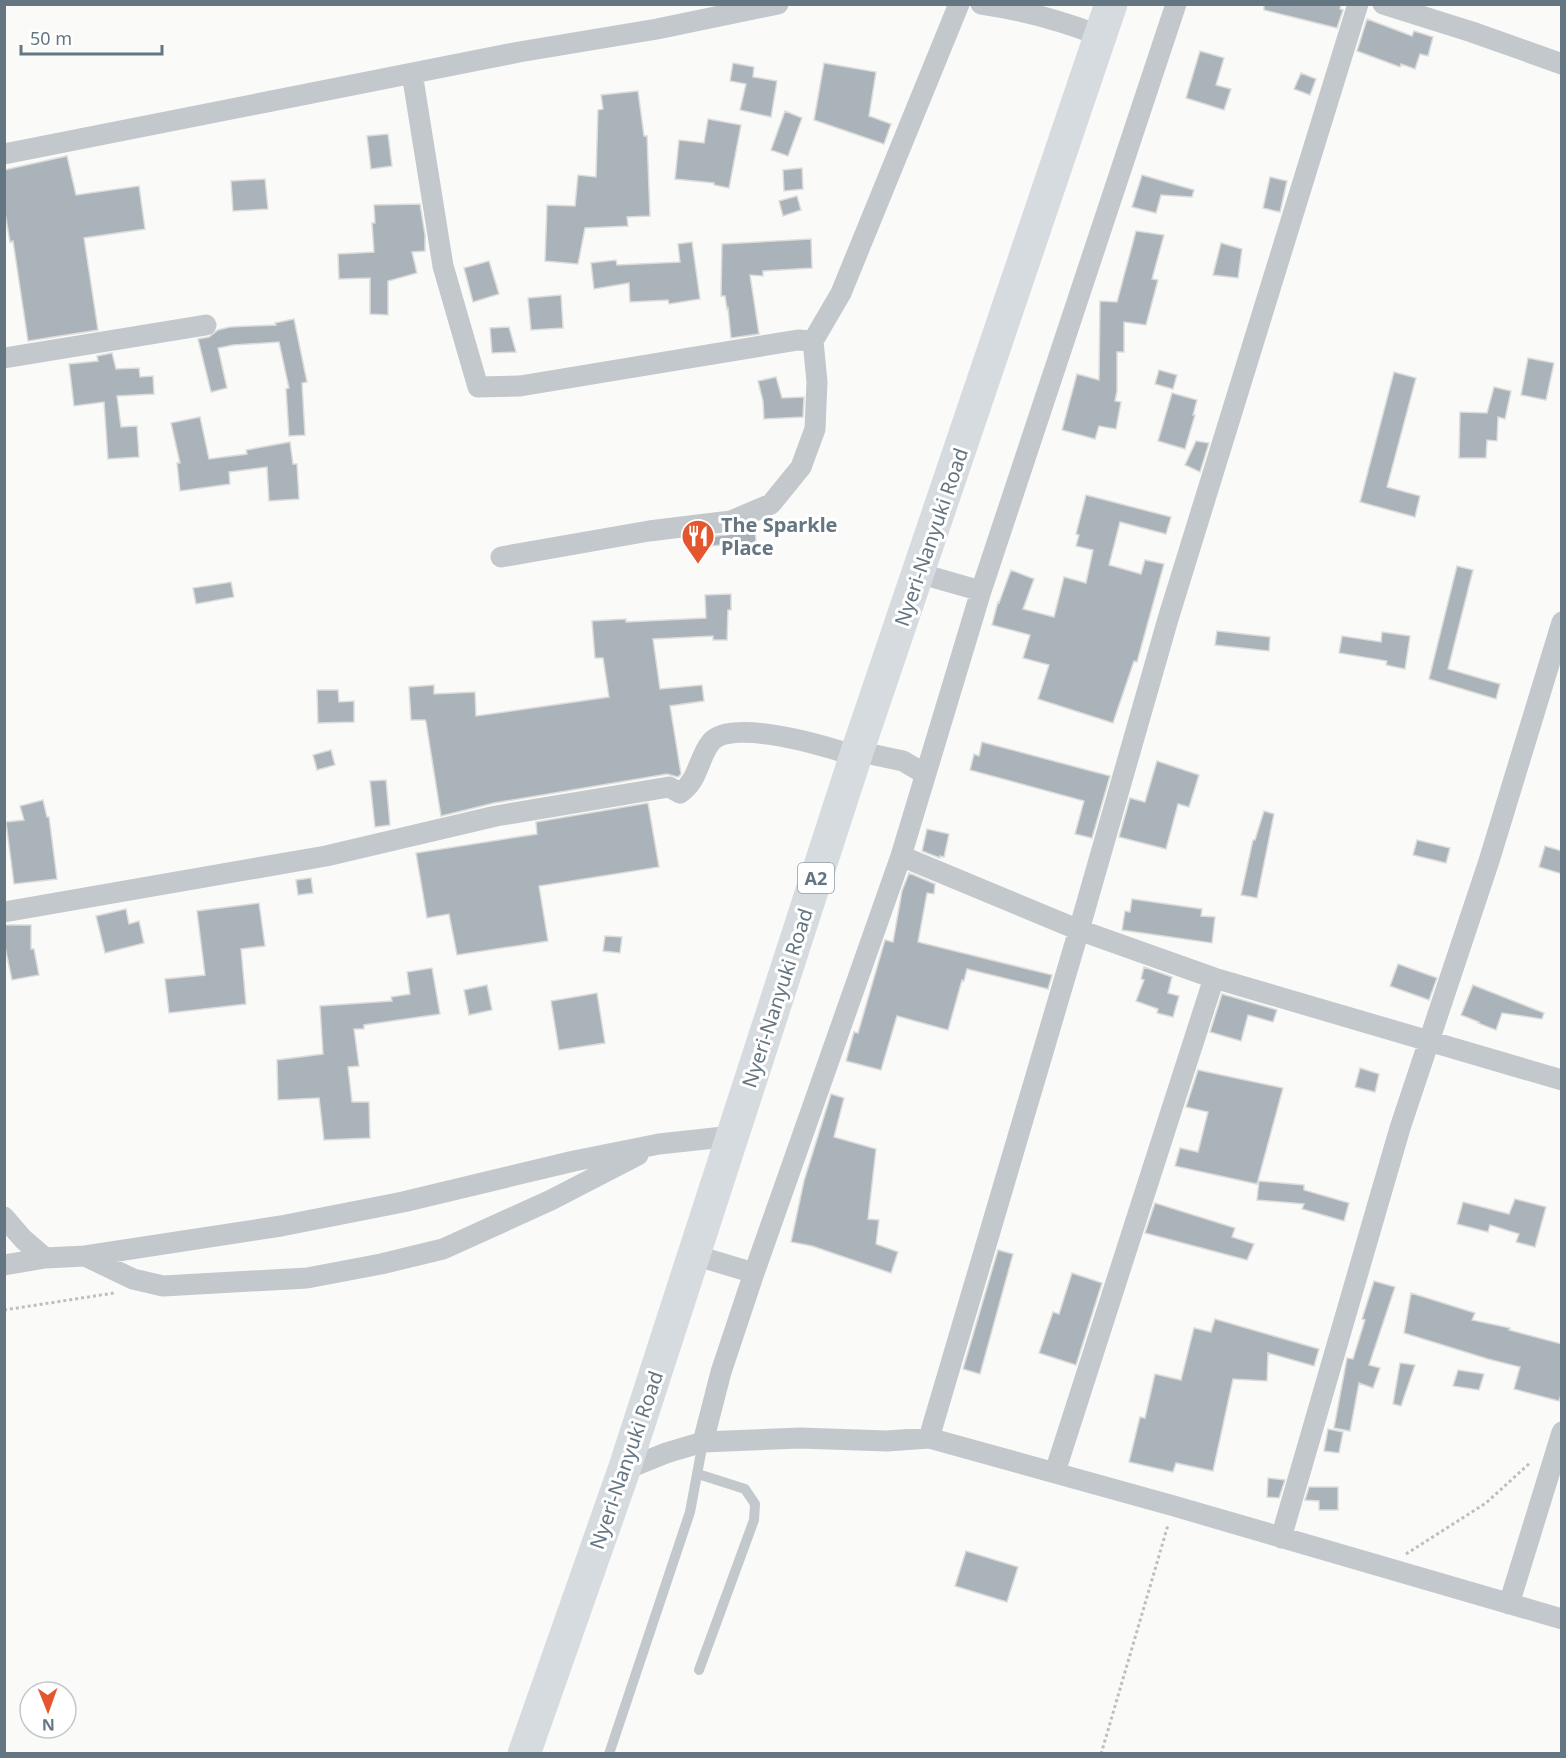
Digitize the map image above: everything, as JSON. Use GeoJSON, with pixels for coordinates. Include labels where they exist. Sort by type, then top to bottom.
{"type":"FeatureCollection","features":[{"type":"Feature","properties":{"kind":"highway","name":"Nyeri-Nanyuki Road"},"geometry":{"type":"LineString","coordinates":[[524,1754],[624,1470],[733,1137],[853,753],[918,573],[1111,4]]}},
{"type":"Feature","properties":{"kind":"street"},"geometry":{"type":"LineString","coordinates":[[4,154],[519,52],[657,29],[778,4]]}},
{"type":"Feature","properties":{"kind":"street"},"geometry":{"type":"LineString","coordinates":[[501,557],[649,531],[731,521],[771,504],[801,467],[815,429],[817,382],[813,341],[841,292],[959,4]]}},
{"type":"Feature","properties":{"kind":"street"},"geometry":{"type":"LineString","coordinates":[[981,4],[1010,8],[1065,22],[1101,36]]}},
{"type":"Feature","properties":{"kind":"street"},"geometry":{"type":"LineString","coordinates":[[703,1442],[721,1372],[754,1273],[901,856],[981,591],[1176,4]]}},
{"type":"Feature","properties":{"kind":"street"},"geometry":{"type":"LineString","coordinates":[[929,1438],[1172,609],[1358,4]]}},
{"type":"Feature","properties":{"kind":"street"},"geometry":{"type":"LineString","coordinates":[[1383,4],[1562,64]]}},
{"type":"Feature","properties":{"kind":"street"},"geometry":{"type":"LineString","coordinates":[[412,73],[443,266],[478,387],[520,386],[798,340],[813,341]]}},
{"type":"Feature","properties":{"kind":"street"},"geometry":{"type":"LineString","coordinates":[[4,358],[206,325]]}},
{"type":"Feature","properties":{"kind":"street"},"geometry":{"type":"LineString","coordinates":[[918,573],[981,591]]}},
{"type":"Feature","properties":{"kind":"street"},"geometry":{"type":"LineString","coordinates":[[1281,1538],[1400,1128],[1489,861],[1562,622]]}},
{"type":"Feature","properties":{"kind":"street"},"geometry":{"type":"LineString","coordinates":[[4,912],[326,856],[496,816],[669,787],[680,793],[688,787],[696,775],[709,745],[721,735],[736,733],[777,735],[853,753],[903,761],[925,774]]}},
{"type":"Feature","properties":{"kind":"street"},"geometry":{"type":"LineString","coordinates":[[901,856],[1079,930],[1214,978],[1562,1080]]}},
{"type":"Feature","properties":{"kind":"street"},"geometry":{"type":"LineString","coordinates":[[1055,1473],[1214,978]]}},
{"type":"Feature","properties":{"kind":"street"},"geometry":{"type":"LineString","coordinates":[[4,1265],[45,1258],[85,1256],[281,1226],[404,1202],[574,1161],[659,1144],[733,1137]]}},
{"type":"Feature","properties":{"kind":"street"},"geometry":{"type":"LineString","coordinates":[[85,1256],[134,1279],[163,1286],[307,1278],[381,1264],[443,1249],[551,1200],[659,1144]]}},
{"type":"Feature","properties":{"kind":"street"},"geometry":{"type":"LineString","coordinates":[[4,1217],[23,1239],[45,1258]]}},
{"type":"Feature","properties":{"kind":"street"},"geometry":{"type":"LineString","coordinates":[[694,1255],[754,1273]]}},
{"type":"Feature","properties":{"kind":"street"},"geometry":{"type":"LineString","coordinates":[[1509,1604],[1561,1434]]}},
{"type":"Feature","properties":{"kind":"street"},"geometry":{"type":"LineString","coordinates":[[624,1470],[666,1453],[703,1442],[800,1438],[887,1441],[929,1438],[1562,1618]]}},
{"type":"Feature","properties":{"kind":"lane"},"geometry":{"type":"LineString","coordinates":[[609,1754],[690,1512],[703,1442]]}},
{"type":"Feature","properties":{"kind":"lane"},"geometry":{"type":"LineString","coordinates":[[698,1474],[745,1489],[755,1503],[754,1520],[699,1670]]}},
{"type":"Feature","properties":{"kind":"path"},"geometry":{"type":"LineString","coordinates":[[4,1310],[118,1292]]}},
{"type":"Feature","properties":{"kind":"path"},"geometry":{"type":"LineString","coordinates":[[1384,1568],[1486,1503],[1561,1434]]}},
{"type":"Feature","properties":{"kind":"path"},"geometry":{"type":"LineString","coordinates":[[1101,1754],[1174,1506]]}},
{"type":"Feature","properties":{"kind":"building"},"geometry":{"type":"Polygon","coordinates":[[[1264,4],[1341,4],[1340,9],[1343,10],[1337,28],[1264,10],[1264,4]]]}},
{"type":"Feature","properties":{"kind":"building"},"geometry":{"type":"Polygon","coordinates":[[[1367,19],[1412,36],[1414,31],[1433,37],[1428,56],[1420,54],[1415,69],[1401,64],[1400,67],[1357,51],[1367,19]]]}},
{"type":"Feature","properties":{"kind":"building"},"geometry":{"type":"Polygon","coordinates":[[[1200,51],[1224,58],[1216,85],[1231,89],[1224,110],[1186,98],[1200,51]]]}},
{"type":"Feature","properties":{"kind":"building"},"geometry":{"type":"Polygon","coordinates":[[[733,63],[754,67],[753,77],[777,81],[771,117],[740,110],[746,84],[730,81],[733,63]]]}},
{"type":"Feature","properties":{"kind":"building"},"geometry":{"type":"Polygon","coordinates":[[[824,63],[876,72],[869,116],[891,124],[884,144],[814,120],[824,63]]]}},
{"type":"Feature","properties":{"kind":"building"},"geometry":{"type":"Polygon","coordinates":[[[1301,73],[1316,79],[1310,95],[1294,89],[1301,73]]]}},
{"type":"Feature","properties":{"kind":"building"},"geometry":{"type":"Polygon","coordinates":[[[638,91],[644,136],[647,136],[650,216],[627,217],[628,226],[585,228],[578,264],[545,261],[547,205],[575,206],[578,175],[596,177],[598,110],[603,109],[601,95],[638,91]]]}},
{"type":"Feature","properties":{"kind":"building"},"geometry":{"type":"Polygon","coordinates":[[[785,111],[802,118],[788,156],[771,150],[785,111]]]}},
{"type":"Feature","properties":{"kind":"building"},"geometry":{"type":"Polygon","coordinates":[[[708,119],[741,125],[729,188],[714,185],[714,183],[675,179],[679,140],[704,143],[708,119]]]}},
{"type":"Feature","properties":{"kind":"building"},"geometry":{"type":"Polygon","coordinates":[[[388,134],[392,166],[371,169],[367,136],[388,134]]]}},
{"type":"Feature","properties":{"kind":"building"},"geometry":{"type":"Polygon","coordinates":[[[67,156],[76,195],[139,186],[145,229],[84,238],[98,330],[28,341],[13,241],[10,242],[4,207],[4,170],[67,156]]]}},
{"type":"Feature","properties":{"kind":"building"},"geometry":{"type":"Polygon","coordinates":[[[802,168],[803,189],[784,191],[783,170],[802,168]]]}},
{"type":"Feature","properties":{"kind":"building"},"geometry":{"type":"Polygon","coordinates":[[[1142,175],[1194,190],[1192,197],[1161,195],[1156,213],[1132,207],[1142,175]]]}},
{"type":"Feature","properties":{"kind":"building"},"geometry":{"type":"Polygon","coordinates":[[[1270,177],[1287,181],[1280,212],[1263,208],[1270,177]]]}},
{"type":"Feature","properties":{"kind":"building"},"geometry":{"type":"Polygon","coordinates":[[[265,179],[268,209],[233,211],[231,181],[265,179]]]}},
{"type":"Feature","properties":{"kind":"building"},"geometry":{"type":"Polygon","coordinates":[[[797,196],[801,210],[783,216],[779,201],[797,196]]]}},
{"type":"Feature","properties":{"kind":"building"},"geometry":{"type":"Polygon","coordinates":[[[420,204],[425,251],[412,252],[417,273],[388,281],[388,315],[370,314],[370,278],[339,279],[338,254],[374,252],[372,223],[375,223],[374,205],[420,204]]]}},
{"type":"Feature","properties":{"kind":"building"},"geometry":{"type":"Polygon","coordinates":[[[1136,231],[1164,235],[1152,279],[1158,280],[1146,325],[1124,322],[1124,352],[1117,352],[1115,401],[1121,402],[1116,429],[1099,426],[1095,439],[1062,430],[1077,374],[1099,380],[1100,301],[1117,302],[1136,231]]]}},
{"type":"Feature","properties":{"kind":"building"},"geometry":{"type":"Polygon","coordinates":[[[811,239],[812,268],[763,271],[763,276],[750,275],[759,334],[731,338],[728,308],[725,296],[721,296],[722,244],[811,239]]]}},
{"type":"Feature","properties":{"kind":"building"},"geometry":{"type":"Polygon","coordinates":[[[692,242],[700,299],[669,304],[668,300],[630,302],[629,283],[594,289],[591,263],[616,260],[617,265],[680,262],[678,244],[692,242]]]}},
{"type":"Feature","properties":{"kind":"building"},"geometry":{"type":"Polygon","coordinates":[[[1221,243],[1242,249],[1238,278],[1213,275],[1221,243]]]}},
{"type":"Feature","properties":{"kind":"building"},"geometry":{"type":"Polygon","coordinates":[[[489,261],[499,294],[473,302],[464,268],[489,261]]]}},
{"type":"Feature","properties":{"kind":"building"},"geometry":{"type":"Polygon","coordinates":[[[561,295],[563,328],[531,330],[528,298],[561,295]]]}},
{"type":"Feature","properties":{"kind":"building"},"geometry":{"type":"Polygon","coordinates":[[[294,319],[307,382],[302,383],[305,435],[289,436],[286,389],[289,388],[279,342],[218,348],[227,388],[211,392],[198,339],[209,337],[218,330],[230,327],[276,325],[275,323],[294,319]]]}},
{"type":"Feature","properties":{"kind":"building"},"geometry":{"type":"Polygon","coordinates":[[[509,327],[516,352],[492,353],[490,328],[509,327]]]}},
{"type":"Feature","properties":{"kind":"building"},"geometry":{"type":"Polygon","coordinates":[[[112,353],[116,369],[139,368],[140,377],[153,376],[154,394],[117,396],[121,427],[137,426],[139,457],[108,459],[104,402],[74,406],[69,364],[98,361],[97,356],[112,353]]]}},
{"type":"Feature","properties":{"kind":"building"},"geometry":{"type":"Polygon","coordinates":[[[1528,358],[1554,363],[1546,400],[1521,395],[1528,358]]]}},
{"type":"Feature","properties":{"kind":"building"},"geometry":{"type":"Polygon","coordinates":[[[1159,370],[1177,375],[1173,389],[1155,384],[1159,370]]]}},
{"type":"Feature","properties":{"kind":"building"},"geometry":{"type":"Polygon","coordinates":[[[1394,372],[1416,378],[1387,487],[1420,496],[1415,517],[1360,502],[1394,372]]]}},
{"type":"Feature","properties":{"kind":"building"},"geometry":{"type":"Polygon","coordinates":[[[776,377],[782,398],[804,397],[803,417],[764,419],[763,401],[758,381],[776,377]]]}},
{"type":"Feature","properties":{"kind":"building"},"geometry":{"type":"Polygon","coordinates":[[[1494,387],[1511,391],[1505,419],[1498,417],[1497,441],[1487,440],[1486,458],[1459,458],[1460,412],[1487,413],[1494,387]]]}},
{"type":"Feature","properties":{"kind":"building"},"geometry":{"type":"Polygon","coordinates":[[[1172,393],[1197,400],[1185,449],[1158,441],[1172,393]]]}},
{"type":"Feature","properties":{"kind":"building"},"geometry":{"type":"Polygon","coordinates":[[[200,417],[209,459],[247,454],[246,450],[290,442],[293,464],[297,464],[299,499],[269,501],[267,467],[229,472],[230,484],[180,491],[177,463],[180,463],[171,423],[200,417]]]}},
{"type":"Feature","properties":{"kind":"building"},"geometry":{"type":"Polygon","coordinates":[[[1196,441],[1209,443],[1200,472],[1185,465],[1196,441]]]}},
{"type":"Feature","properties":{"kind":"building"},"geometry":{"type":"Polygon","coordinates":[[[1086,495],[1171,517],[1166,534],[1120,522],[1109,565],[1141,574],[1145,560],[1164,564],[1137,662],[1134,661],[1113,723],[1038,699],[1049,665],[1023,658],[1030,635],[992,625],[998,602],[1011,570],[1034,579],[1023,609],[1054,617],[1064,577],[1086,583],[1093,550],[1076,546],[1079,535],[1076,534],[1086,495]]]}},
{"type":"Feature","properties":{"kind":"building"},"geometry":{"type":"Polygon","coordinates":[[[755,526],[756,543],[708,546],[708,537],[733,534],[755,526]]]}},
{"type":"Feature","properties":{"kind":"building"},"geometry":{"type":"Polygon","coordinates":[[[1457,566],[1473,570],[1448,669],[1500,684],[1496,699],[1429,679],[1457,566]]]}},
{"type":"Feature","properties":{"kind":"building"},"geometry":{"type":"Polygon","coordinates":[[[231,582],[234,597],[196,604],[193,588],[231,582]]]}},
{"type":"Feature","properties":{"kind":"building"},"geometry":{"type":"Polygon","coordinates":[[[731,594],[727,640],[713,640],[713,636],[653,639],[660,689],[702,685],[704,701],[670,706],[681,774],[678,777],[667,774],[494,803],[441,816],[426,722],[425,720],[411,720],[409,687],[434,685],[434,694],[475,692],[476,716],[609,697],[603,658],[595,658],[592,621],[626,619],[626,622],[706,618],[705,595],[731,594]]]}},
{"type":"Feature","properties":{"kind":"building"},"geometry":{"type":"Polygon","coordinates":[[[1217,631],[1270,637],[1269,651],[1215,645],[1217,631]]]}},
{"type":"Feature","properties":{"kind":"building"},"geometry":{"type":"Polygon","coordinates":[[[1382,632],[1410,636],[1405,669],[1386,665],[1387,661],[1339,653],[1342,636],[1381,642],[1382,632]]]}},
{"type":"Feature","properties":{"kind":"building"},"geometry":{"type":"Polygon","coordinates":[[[317,690],[338,690],[339,702],[354,701],[354,722],[318,723],[317,690]]]}},
{"type":"Feature","properties":{"kind":"building"},"geometry":{"type":"Polygon","coordinates":[[[982,742],[1110,776],[1092,838],[1075,834],[1084,801],[970,770],[974,754],[979,756],[982,742]]]}},
{"type":"Feature","properties":{"kind":"building"},"geometry":{"type":"Polygon","coordinates":[[[331,750],[335,765],[317,770],[313,755],[331,750]]]}},
{"type":"Feature","properties":{"kind":"building"},"geometry":{"type":"Polygon","coordinates":[[[1157,761],[1199,775],[1189,807],[1178,804],[1166,849],[1119,837],[1130,798],[1145,802],[1157,761]]]}},
{"type":"Feature","properties":{"kind":"building"},"geometry":{"type":"Polygon","coordinates":[[[386,780],[390,825],[375,827],[370,781],[386,780]]]}},
{"type":"Feature","properties":{"kind":"building"},"geometry":{"type":"Polygon","coordinates":[[[43,800],[47,817],[49,817],[57,879],[14,884],[6,822],[24,820],[20,806],[43,800]]]}},
{"type":"Feature","properties":{"kind":"building"},"geometry":{"type":"Polygon","coordinates":[[[648,803],[659,867],[539,886],[548,941],[457,955],[449,914],[427,918],[416,853],[537,834],[536,822],[648,803]]]}},
{"type":"Feature","properties":{"kind":"building"},"geometry":{"type":"Polygon","coordinates":[[[1264,811],[1274,814],[1257,898],[1241,895],[1253,840],[1255,840],[1264,811]]]}},
{"type":"Feature","properties":{"kind":"building"},"geometry":{"type":"Polygon","coordinates":[[[927,829],[949,834],[944,857],[940,856],[940,858],[922,851],[927,829]]]}},
{"type":"Feature","properties":{"kind":"building"},"geometry":{"type":"Polygon","coordinates":[[[1417,840],[1450,848],[1446,863],[1413,855],[1417,840]]]}},
{"type":"Feature","properties":{"kind":"building"},"geometry":{"type":"Polygon","coordinates":[[[1545,846],[1562,851],[1562,874],[1539,867],[1545,846]]]}},
{"type":"Feature","properties":{"kind":"building"},"geometry":{"type":"Polygon","coordinates":[[[909,873],[935,884],[934,894],[927,893],[918,942],[1052,975],[1048,989],[967,969],[948,1030],[897,1016],[881,1070],[846,1061],[854,1032],[858,1033],[885,940],[893,942],[902,891],[909,873]]]}},
{"type":"Feature","properties":{"kind":"building"},"geometry":{"type":"Polygon","coordinates":[[[311,878],[313,893],[298,895],[296,880],[311,878]]]}},
{"type":"Feature","properties":{"kind":"building"},"geometry":{"type":"Polygon","coordinates":[[[1132,899],[1202,909],[1201,916],[1215,917],[1212,943],[1122,930],[1125,911],[1130,912],[1132,899]]]}},
{"type":"Feature","properties":{"kind":"building"},"geometry":{"type":"Polygon","coordinates":[[[259,903],[265,946],[241,949],[246,1004],[169,1013],[165,979],[205,975],[197,911],[259,903]]]}},
{"type":"Feature","properties":{"kind":"building"},"geometry":{"type":"Polygon","coordinates":[[[126,909],[129,924],[139,921],[144,943],[105,953],[96,916],[126,909]]]}},
{"type":"Feature","properties":{"kind":"building"},"geometry":{"type":"Polygon","coordinates":[[[4,925],[31,925],[31,949],[34,949],[39,975],[12,980],[4,942],[4,925]]]}},
{"type":"Feature","properties":{"kind":"building"},"geometry":{"type":"Polygon","coordinates":[[[605,936],[622,937],[620,953],[603,951],[605,936]]]}},
{"type":"Feature","properties":{"kind":"building"},"geometry":{"type":"Polygon","coordinates":[[[1398,964],[1437,978],[1429,1000],[1390,986],[1398,964]]]}},
{"type":"Feature","properties":{"kind":"building"},"geometry":{"type":"Polygon","coordinates":[[[1144,967],[1172,977],[1168,993],[1179,996],[1173,1017],[1157,1013],[1158,1009],[1136,1001],[1144,980],[1141,979],[1144,967]]]}},
{"type":"Feature","properties":{"kind":"building"},"geometry":{"type":"Polygon","coordinates":[[[432,968],[440,1014],[364,1025],[364,1029],[354,1029],[359,1066],[348,1067],[352,1102],[369,1102],[370,1138],[324,1140],[319,1098],[278,1100],[277,1060],[323,1054],[320,1006],[392,1001],[391,997],[410,994],[407,972],[432,968]]]}},
{"type":"Feature","properties":{"kind":"building"},"geometry":{"type":"Polygon","coordinates":[[[487,985],[492,1010],[469,1015],[464,990],[487,985]]]}},
{"type":"Feature","properties":{"kind":"building"},"geometry":{"type":"Polygon","coordinates":[[[1473,985],[1544,1013],[1542,1019],[1502,1013],[1496,1030],[1461,1015],[1473,985]]]}},
{"type":"Feature","properties":{"kind":"building"},"geometry":{"type":"Polygon","coordinates":[[[597,993],[605,1043],[559,1050],[551,1001],[597,993]]]}},
{"type":"Feature","properties":{"kind":"building"},"geometry":{"type":"Polygon","coordinates":[[[1222,994],[1277,1010],[1273,1022],[1248,1015],[1241,1041],[1210,1032],[1222,994]]]}},
{"type":"Feature","properties":{"kind":"building"},"geometry":{"type":"Polygon","coordinates":[[[1360,1068],[1379,1074],[1375,1092],[1355,1087],[1360,1068]]]}},
{"type":"Feature","properties":{"kind":"building"},"geometry":{"type":"Polygon","coordinates":[[[1198,1070],[1283,1088],[1257,1184],[1175,1166],[1180,1148],[1198,1152],[1208,1112],[1186,1107],[1198,1070]]]}},
{"type":"Feature","properties":{"kind":"building"},"geometry":{"type":"Polygon","coordinates":[[[831,1094],[844,1098],[834,1137],[876,1149],[868,1219],[879,1220],[876,1244],[898,1252],[891,1273],[812,1246],[791,1242],[804,1181],[831,1094]]]}},
{"type":"Feature","properties":{"kind":"building"},"geometry":{"type":"Polygon","coordinates":[[[1259,1181],[1304,1185],[1304,1190],[1349,1203],[1344,1221],[1302,1209],[1304,1204],[1257,1200],[1259,1181]]]}},
{"type":"Feature","properties":{"kind":"building"},"geometry":{"type":"Polygon","coordinates":[[[1515,1199],[1546,1207],[1535,1247],[1516,1242],[1519,1234],[1490,1225],[1488,1232],[1457,1224],[1463,1202],[1509,1214],[1515,1199]]]}},
{"type":"Feature","properties":{"kind":"building"},"geometry":{"type":"Polygon","coordinates":[[[1155,1203],[1235,1228],[1232,1237],[1254,1244],[1247,1260],[1145,1233],[1155,1203]]]}},
{"type":"Feature","properties":{"kind":"building"},"geometry":{"type":"Polygon","coordinates":[[[998,1250],[1013,1254],[980,1374],[963,1369],[998,1250]]]}},
{"type":"Feature","properties":{"kind":"building"},"geometry":{"type":"Polygon","coordinates":[[[1072,1273],[1102,1283],[1076,1365],[1039,1353],[1053,1312],[1059,1314],[1072,1273]]]}},
{"type":"Feature","properties":{"kind":"building"},"geometry":{"type":"Polygon","coordinates":[[[1374,1281],[1395,1287],[1369,1365],[1380,1368],[1373,1388],[1359,1383],[1350,1431],[1334,1428],[1347,1358],[1353,1359],[1374,1281]]]}},
{"type":"Feature","properties":{"kind":"building"},"geometry":{"type":"Polygon","coordinates":[[[1411,1293],[1475,1313],[1472,1320],[1510,1328],[1509,1330],[1562,1344],[1562,1392],[1559,1401],[1514,1389],[1520,1367],[1404,1333],[1411,1293]]]}},
{"type":"Feature","properties":{"kind":"building"},"geometry":{"type":"Polygon","coordinates":[[[1215,1319],[1319,1349],[1314,1366],[1268,1353],[1267,1381],[1233,1379],[1213,1471],[1176,1463],[1173,1472],[1129,1462],[1140,1417],[1145,1418],[1155,1374],[1181,1380],[1194,1328],[1211,1332],[1215,1319]]]}},
{"type":"Feature","properties":{"kind":"building"},"geometry":{"type":"Polygon","coordinates":[[[1400,1363],[1415,1365],[1401,1406],[1393,1404],[1400,1363]]]}},
{"type":"Feature","properties":{"kind":"building"},"geometry":{"type":"Polygon","coordinates":[[[1458,1370],[1484,1374],[1479,1390],[1453,1386],[1458,1370]]]}},
{"type":"Feature","properties":{"kind":"building"},"geometry":{"type":"Polygon","coordinates":[[[1328,1429],[1343,1432],[1339,1453],[1324,1451],[1328,1429]]]}},
{"type":"Feature","properties":{"kind":"building"},"geometry":{"type":"Polygon","coordinates":[[[1268,1478],[1285,1480],[1279,1498],[1267,1497],[1268,1478]]]}},
{"type":"Feature","properties":{"kind":"building"},"geometry":{"type":"Polygon","coordinates":[[[1309,1487],[1338,1487],[1338,1510],[1319,1510],[1319,1501],[1305,1500],[1309,1487]]]}},
{"type":"Feature","properties":{"kind":"building"},"geometry":{"type":"Polygon","coordinates":[[[966,1551],[1018,1567],[1007,1602],[955,1586],[966,1551]]]}},
{"type":"Feature","properties":{"kind":"place","name":"The Sparkle Place"},"geometry":{"type":"Point","coordinates":[698,565]}}]}
